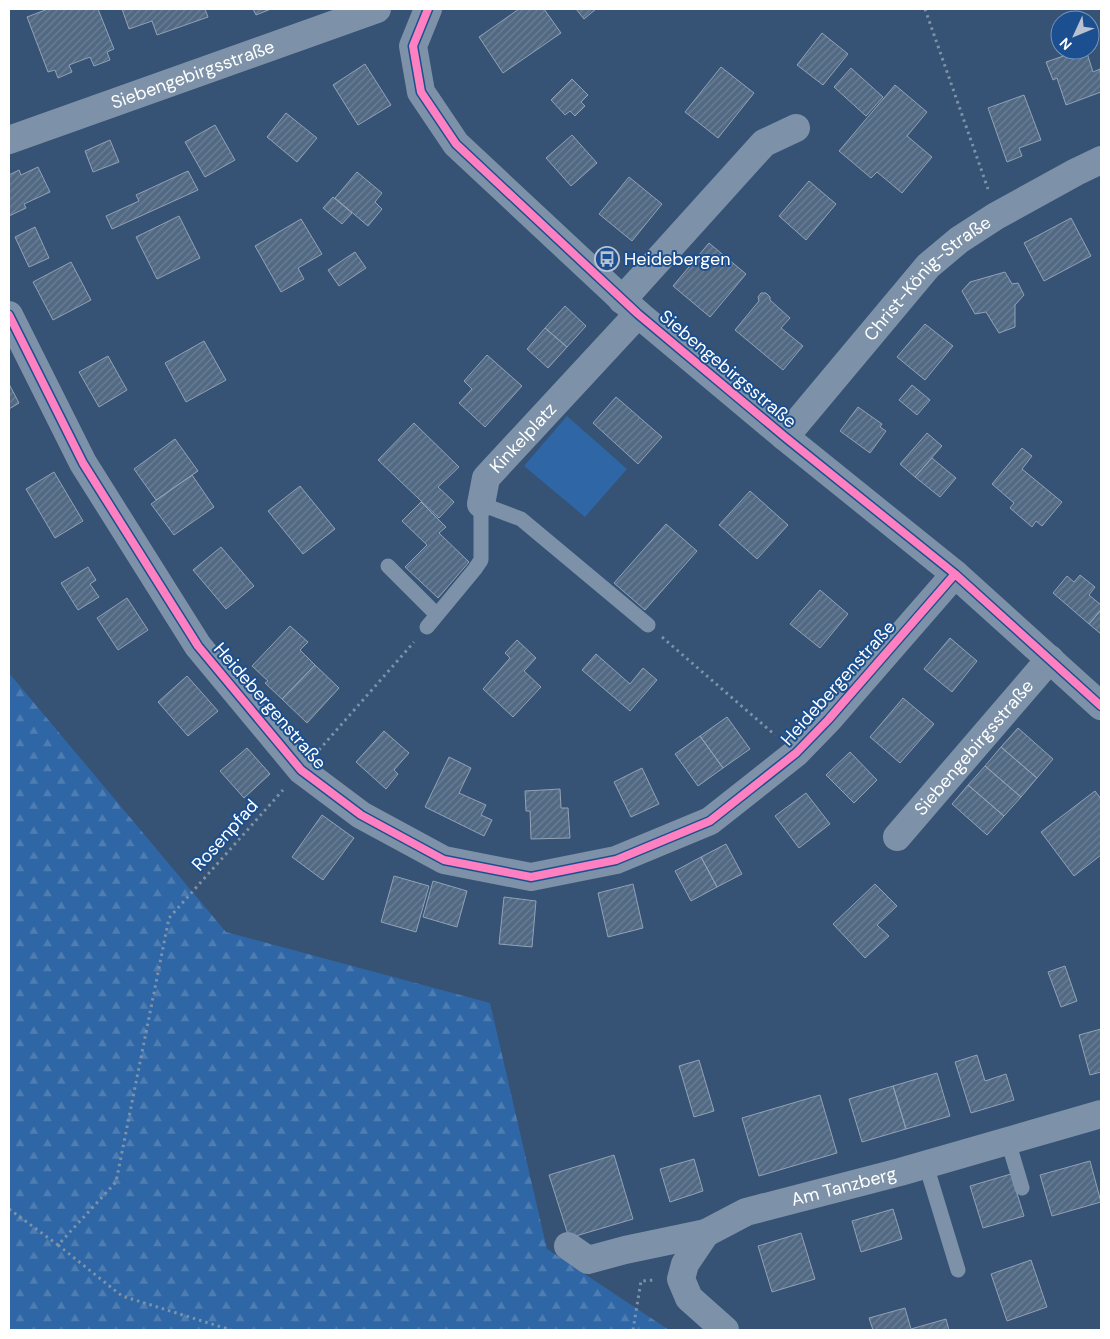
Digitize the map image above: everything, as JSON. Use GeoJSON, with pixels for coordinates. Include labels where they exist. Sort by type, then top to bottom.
{"type":"FeatureCollection","features":[{"type":"Feature","properties":{"kind":"street","name":"Siebengebirgsstraße"},"geometry":{"type":"LineString","coordinates":[[9,140],[377,9]]}},
{"type":"Feature","properties":{"kind":"street","name":"Siebengebirgsstraße"},"geometry":{"type":"LineString","coordinates":[[428,9],[413,46],[421,92],[456,144],[630,307],[785,437],[955,574],[1101,706]]}},
{"type":"Feature","properties":{"kind":"street","name":"Kinkelplatz"},"geometry":{"type":"LineString","coordinates":[[481,504],[486,478],[630,307],[764,143],[796,128]]}},
{"type":"Feature","properties":{"kind":"street","name":"Christ-König-Straße"},"geometry":{"type":"LineString","coordinates":[[785,437],[928,266],[959,240],[996,216],[1101,160]]}},
{"type":"Feature","properties":{"kind":"street","name":"Heidebergenstraße"},"geometry":{"type":"LineString","coordinates":[[9,315],[83,464],[198,646],[302,770],[361,816],[444,860],[532,877],[616,860],[710,821],[796,753],[828,720],[955,574]]}},
{"type":"Feature","properties":{"kind":"street","name":"Siebengebirgsstraße"},"geometry":{"type":"LineString","coordinates":[[897,837],[1050,659]]}},
{"type":"Feature","properties":{"kind":"street","name":"Am Tanzberg"},"geometry":{"type":"LineString","coordinates":[[681,1278],[685,1264],[706,1233],[746,1212],[926,1164],[1101,1114]]}},
{"type":"Feature","properties":{"kind":"street"},"geometry":{"type":"LineString","coordinates":[[568,1246],[588,1260],[706,1233]]}},
{"type":"Feature","properties":{"kind":"street"},"geometry":{"type":"LineString","coordinates":[[681,1278],[689,1298],[725,1330]]}},
{"type":"Feature","properties":{"kind":"lane"},"geometry":{"type":"LineString","coordinates":[[388,566],[432,621],[476,569],[481,560],[481,504],[521,518],[648,625]]}},
{"type":"Feature","properties":{"kind":"lane"},"geometry":{"type":"LineString","coordinates":[[1008,1141],[1022,1188]]}},
{"type":"Feature","properties":{"kind":"lane"},"geometry":{"type":"LineString","coordinates":[[926,1164],[958,1270]]}},
{"type":"Feature","properties":{"kind":"path"},"geometry":{"type":"LineString","coordinates":[[925,9],[996,216]]}},
{"type":"Feature","properties":{"kind":"path"},"geometry":{"type":"LineString","coordinates":[[648,625],[796,753]]}},
{"type":"Feature","properties":{"kind":"path"},"geometry":{"type":"LineString","coordinates":[[9,1209],[122,1296],[231,1330]]}},
{"type":"Feature","properties":{"kind":"path"},"geometry":{"type":"LineString","coordinates":[[633,1330],[641,1281],[681,1278]]}},
{"type":"Feature","properties":{"kind":"green space"},"geometry":{"type":"Polygon","coordinates":[[[567,416],[627,469],[585,517],[524,466],[567,416]]]}},
{"type":"Feature","properties":{"kind":"green space"},"geometry":{"type":"Polygon","coordinates":[[[9,673],[226,932],[490,1003],[547,1249],[669,1330],[9,1330],[9,673]]]}},
{"type":"Feature","properties":{"kind":"building"},"geometry":{"type":"Polygon","coordinates":[[[48,9],[98,9],[114,49],[107,52],[110,60],[94,66],[90,57],[69,65],[72,72],[58,78],[55,70],[48,72],[27,17],[48,9]]]}},
{"type":"Feature","properties":{"kind":"building"},"geometry":{"type":"Polygon","coordinates":[[[122,9],[205,9],[208,17],[157,35],[152,21],[129,29],[122,9]]]}},
{"type":"Feature","properties":{"kind":"building"},"geometry":{"type":"Polygon","coordinates":[[[253,9],[271,9],[256,15],[253,9]]]}},
{"type":"Feature","properties":{"kind":"building"},"geometry":{"type":"Polygon","coordinates":[[[519,9],[544,9],[561,33],[503,73],[479,37],[519,9]]]}},
{"type":"Feature","properties":{"kind":"building"},"geometry":{"type":"Polygon","coordinates":[[[576,9],[596,9],[584,19],[576,9]]]}},
{"type":"Feature","properties":{"kind":"building"},"geometry":{"type":"Polygon","coordinates":[[[822,33],[848,54],[823,85],[797,65],[822,33]]]}},
{"type":"Feature","properties":{"kind":"building"},"geometry":{"type":"Polygon","coordinates":[[[1052,60],[1089,60],[1093,72],[1100,69],[1101,92],[1066,105],[1057,78],[1053,80],[1046,62],[1052,60]]]}},
{"type":"Feature","properties":{"kind":"building"},"geometry":{"type":"Polygon","coordinates":[[[365,64],[391,105],[358,125],[333,85],[365,64]]]}},
{"type":"Feature","properties":{"kind":"building"},"geometry":{"type":"Polygon","coordinates":[[[721,67],[754,93],[718,138],[685,112],[721,67]]]}},
{"type":"Feature","properties":{"kind":"building"},"geometry":{"type":"Polygon","coordinates":[[[851,68],[883,97],[866,116],[834,87],[851,68]]]}},
{"type":"Feature","properties":{"kind":"building"},"geometry":{"type":"Polygon","coordinates":[[[572,79],[588,95],[581,102],[585,106],[575,116],[570,111],[565,115],[551,100],[572,79]]]}},
{"type":"Feature","properties":{"kind":"building"},"geometry":{"type":"Polygon","coordinates":[[[895,85],[927,112],[907,136],[932,157],[902,193],[877,172],[871,178],[839,151],[895,85]]]}},
{"type":"Feature","properties":{"kind":"building"},"geometry":{"type":"Polygon","coordinates":[[[1024,95],[1041,140],[1019,148],[1022,156],[1007,162],[988,108],[1024,95]]]}},
{"type":"Feature","properties":{"kind":"building"},"geometry":{"type":"Polygon","coordinates":[[[286,113],[317,138],[297,162],[267,137],[286,113]]]}},
{"type":"Feature","properties":{"kind":"building"},"geometry":{"type":"Polygon","coordinates":[[[215,125],[235,160],[205,177],[185,142],[215,125]]]}},
{"type":"Feature","properties":{"kind":"building"},"geometry":{"type":"Polygon","coordinates":[[[572,135],[597,163],[571,186],[546,158],[572,135]]]}},
{"type":"Feature","properties":{"kind":"building"},"geometry":{"type":"Polygon","coordinates":[[[110,140],[119,162],[93,172],[85,151],[110,140]]]}},
{"type":"Feature","properties":{"kind":"building"},"geometry":{"type":"Polygon","coordinates":[[[38,167],[50,192],[24,204],[26,208],[9,216],[9,175],[19,170],[21,175],[38,167]]]}},
{"type":"Feature","properties":{"kind":"building"},"geometry":{"type":"Polygon","coordinates":[[[188,171],[198,190],[112,229],[106,216],[139,201],[136,195],[188,171]]]}},
{"type":"Feature","properties":{"kind":"building"},"geometry":{"type":"Polygon","coordinates":[[[357,172],[382,193],[375,202],[382,209],[368,226],[335,198],[357,172]]]}},
{"type":"Feature","properties":{"kind":"building"},"geometry":{"type":"Polygon","coordinates":[[[629,177],[662,204],[632,241],[599,214],[629,177]]]}},
{"type":"Feature","properties":{"kind":"building"},"geometry":{"type":"Polygon","coordinates":[[[809,181],[836,204],[806,240],[779,216],[809,181]]]}},
{"type":"Feature","properties":{"kind":"building"},"geometry":{"type":"Polygon","coordinates":[[[333,197],[352,213],[342,224],[323,208],[333,197]]]}},
{"type":"Feature","properties":{"kind":"building"},"geometry":{"type":"Polygon","coordinates":[[[179,216],[200,258],[157,279],[136,237],[179,216]]]}},
{"type":"Feature","properties":{"kind":"building"},"geometry":{"type":"Polygon","coordinates":[[[1071,218],[1091,256],[1044,281],[1024,243],[1071,218]]]}},
{"type":"Feature","properties":{"kind":"building"},"geometry":{"type":"Polygon","coordinates":[[[301,219],[322,254],[298,268],[304,279],[281,292],[255,246],[301,219]]]}},
{"type":"Feature","properties":{"kind":"building"},"geometry":{"type":"Polygon","coordinates":[[[35,227],[49,258],[29,267],[15,237],[35,227]]]}},
{"type":"Feature","properties":{"kind":"building"},"geometry":{"type":"Polygon","coordinates":[[[709,243],[746,274],[710,317],[673,286],[709,243]]]}},
{"type":"Feature","properties":{"kind":"building"},"geometry":{"type":"Polygon","coordinates":[[[355,252],[366,268],[339,286],[328,270],[355,252]]]}},
{"type":"Feature","properties":{"kind":"building"},"geometry":{"type":"Polygon","coordinates":[[[71,262],[91,300],[53,320],[33,282],[71,262]]]}},
{"type":"Feature","properties":{"kind":"building"},"geometry":{"type":"Polygon","coordinates":[[[1005,272],[1012,284],[1018,283],[1024,295],[1015,305],[1015,327],[999,333],[986,312],[975,314],[962,291],[970,282],[1005,272]]]}},
{"type":"Feature","properties":{"kind":"building"},"geometry":{"type":"Polygon","coordinates":[[[761,293],[766,293],[770,300],[790,318],[781,328],[803,346],[783,370],[735,330],[759,301],[758,297],[761,293]]]}},
{"type":"Feature","properties":{"kind":"building"},"geometry":{"type":"Polygon","coordinates":[[[565,306],[586,326],[567,347],[545,328],[565,306]]]}},
{"type":"Feature","properties":{"kind":"building"},"geometry":{"type":"Polygon","coordinates":[[[925,324],[953,346],[925,380],[897,357],[925,324]]]}},
{"type":"Feature","properties":{"kind":"building"},"geometry":{"type":"Polygon","coordinates":[[[545,328],[567,347],[548,368],[527,349],[545,328]]]}},
{"type":"Feature","properties":{"kind":"building"},"geometry":{"type":"Polygon","coordinates":[[[204,341],[226,380],[186,402],[165,363],[204,341]]]}},
{"type":"Feature","properties":{"kind":"building"},"geometry":{"type":"Polygon","coordinates":[[[487,355],[522,386],[485,427],[459,403],[472,389],[464,381],[487,355]]]}},
{"type":"Feature","properties":{"kind":"building"},"geometry":{"type":"Polygon","coordinates":[[[108,356],[127,390],[99,407],[79,372],[108,356]]]}},
{"type":"Feature","properties":{"kind":"building"},"geometry":{"type":"Polygon","coordinates":[[[9,384],[19,403],[9,409],[9,384]]]}},
{"type":"Feature","properties":{"kind":"building"},"geometry":{"type":"Polygon","coordinates":[[[912,385],[930,400],[917,415],[899,400],[912,385]]]}},
{"type":"Feature","properties":{"kind":"building"},"geometry":{"type":"Polygon","coordinates":[[[616,397],[662,437],[638,464],[593,423],[616,397]]]}},
{"type":"Feature","properties":{"kind":"building"},"geometry":{"type":"Polygon","coordinates":[[[858,407],[882,424],[880,427],[886,431],[870,453],[840,431],[858,407]]]}},
{"type":"Feature","properties":{"kind":"building"},"geometry":{"type":"Polygon","coordinates":[[[414,423],[459,467],[438,487],[454,502],[439,518],[378,460],[414,423]]]}},
{"type":"Feature","properties":{"kind":"building"},"geometry":{"type":"Polygon","coordinates":[[[927,433],[942,446],[915,477],[900,464],[927,433]]]}},
{"type":"Feature","properties":{"kind":"building"},"geometry":{"type":"Polygon","coordinates":[[[175,439],[198,471],[156,500],[134,469],[175,439]]]}},
{"type":"Feature","properties":{"kind":"building"},"geometry":{"type":"Polygon","coordinates":[[[1022,448],[1032,456],[1022,469],[1062,502],[1042,526],[1036,521],[1032,527],[1010,508],[1014,503],[992,484],[1022,448]]]}},
{"type":"Feature","properties":{"kind":"building"},"geometry":{"type":"Polygon","coordinates":[[[932,458],[956,478],[940,497],[915,477],[932,458]]]}},
{"type":"Feature","properties":{"kind":"building"},"geometry":{"type":"Polygon","coordinates":[[[54,472],[83,521],[55,538],[26,489],[54,472]]]}},
{"type":"Feature","properties":{"kind":"building"},"geometry":{"type":"Polygon","coordinates":[[[192,475],[214,507],[174,535],[151,504],[192,475]]]}},
{"type":"Feature","properties":{"kind":"building"},"geometry":{"type":"Polygon","coordinates":[[[300,486],[335,529],[303,554],[268,511],[300,486]]]}},
{"type":"Feature","properties":{"kind":"building"},"geometry":{"type":"Polygon","coordinates":[[[750,491],[788,525],[757,559],[719,525],[750,491]]]}},
{"type":"Feature","properties":{"kind":"building"},"geometry":{"type":"Polygon","coordinates":[[[421,502],[446,527],[439,533],[469,562],[438,598],[405,567],[427,545],[402,521],[421,502]]]}},
{"type":"Feature","properties":{"kind":"building"},"geometry":{"type":"Polygon","coordinates":[[[666,524],[697,551],[645,610],[614,583],[666,524]]]}},
{"type":"Feature","properties":{"kind":"building"},"geometry":{"type":"Polygon","coordinates":[[[221,547],[254,586],[226,609],[193,570],[221,547]]]}},
{"type":"Feature","properties":{"kind":"building"},"geometry":{"type":"Polygon","coordinates":[[[88,567],[96,580],[90,584],[99,597],[78,610],[61,583],[88,567]]]}},
{"type":"Feature","properties":{"kind":"building"},"geometry":{"type":"Polygon","coordinates":[[[1080,575],[1095,587],[1089,595],[1101,605],[1101,610],[1089,624],[1053,593],[1067,576],[1074,582],[1080,575]]]}},
{"type":"Feature","properties":{"kind":"building"},"geometry":{"type":"Polygon","coordinates":[[[820,590],[848,614],[820,648],[790,624],[820,590]]]}},
{"type":"Feature","properties":{"kind":"building"},"geometry":{"type":"Polygon","coordinates":[[[127,598],[148,630],[118,650],[97,618],[127,598]]]}},
{"type":"Feature","properties":{"kind":"building"},"geometry":{"type":"Polygon","coordinates":[[[1101,610],[1101,634],[1089,624],[1101,610]]]}},
{"type":"Feature","properties":{"kind":"building"},"geometry":{"type":"Polygon","coordinates":[[[290,626],[308,642],[300,650],[315,665],[282,699],[265,683],[268,681],[252,666],[290,626]]]}},
{"type":"Feature","properties":{"kind":"building"},"geometry":{"type":"Polygon","coordinates":[[[950,638],[977,661],[952,692],[924,669],[950,638]]]}},
{"type":"Feature","properties":{"kind":"building"},"geometry":{"type":"Polygon","coordinates":[[[517,640],[536,658],[524,671],[541,687],[513,717],[483,689],[510,658],[505,653],[517,640]]]}},
{"type":"Feature","properties":{"kind":"building"},"geometry":{"type":"Polygon","coordinates":[[[596,654],[630,684],[643,668],[657,680],[630,711],[582,670],[596,654]]]}},
{"type":"Feature","properties":{"kind":"building"},"geometry":{"type":"Polygon","coordinates":[[[315,665],[339,688],[307,723],[282,699],[315,665]]]}},
{"type":"Feature","properties":{"kind":"building"},"geometry":{"type":"Polygon","coordinates":[[[187,676],[218,711],[188,736],[158,702],[187,676]]]}},
{"type":"Feature","properties":{"kind":"building"},"geometry":{"type":"Polygon","coordinates":[[[903,698],[934,724],[900,763],[870,737],[903,698]]]}},
{"type":"Feature","properties":{"kind":"building"},"geometry":{"type":"Polygon","coordinates":[[[727,717],[750,749],[723,768],[700,736],[727,717]]]}},
{"type":"Feature","properties":{"kind":"building"},"geometry":{"type":"Polygon","coordinates":[[[1018,728],[1053,759],[1037,778],[1001,747],[1018,728]]]}},
{"type":"Feature","properties":{"kind":"building"},"geometry":{"type":"Polygon","coordinates":[[[384,731],[409,753],[394,770],[398,774],[386,789],[356,762],[384,731]]]}},
{"type":"Feature","properties":{"kind":"building"},"geometry":{"type":"Polygon","coordinates":[[[700,736],[723,768],[698,786],[675,754],[700,736]]]}},
{"type":"Feature","properties":{"kind":"building"},"geometry":{"type":"Polygon","coordinates":[[[1001,747],[1037,778],[1021,797],[985,766],[1001,747]]]}},
{"type":"Feature","properties":{"kind":"building"},"geometry":{"type":"Polygon","coordinates":[[[247,748],[270,774],[244,798],[220,771],[247,748]]]}},
{"type":"Feature","properties":{"kind":"building"},"geometry":{"type":"Polygon","coordinates":[[[850,752],[877,780],[854,803],[826,775],[850,752]]]}},
{"type":"Feature","properties":{"kind":"building"},"geometry":{"type":"Polygon","coordinates":[[[449,757],[471,768],[459,793],[486,805],[481,815],[492,820],[484,836],[425,807],[449,757]]]}},
{"type":"Feature","properties":{"kind":"building"},"geometry":{"type":"Polygon","coordinates":[[[985,766],[1021,797],[1004,816],[968,785],[985,766]]]}},
{"type":"Feature","properties":{"kind":"building"},"geometry":{"type":"Polygon","coordinates":[[[642,768],[659,804],[631,817],[614,782],[642,768]]]}},
{"type":"Feature","properties":{"kind":"building"},"geometry":{"type":"Polygon","coordinates":[[[968,785],[1004,816],[987,835],[952,804],[968,785]]]}},
{"type":"Feature","properties":{"kind":"building"},"geometry":{"type":"Polygon","coordinates":[[[560,789],[561,808],[568,808],[570,838],[531,839],[530,811],[526,811],[525,791],[560,789]]]}},
{"type":"Feature","properties":{"kind":"building"},"geometry":{"type":"Polygon","coordinates":[[[1095,791],[1101,799],[1101,855],[1074,876],[1041,832],[1095,791]]]}},
{"type":"Feature","properties":{"kind":"building"},"geometry":{"type":"Polygon","coordinates":[[[806,793],[830,824],[799,848],[775,816],[806,793]]]}},
{"type":"Feature","properties":{"kind":"building"},"geometry":{"type":"Polygon","coordinates":[[[322,815],[354,838],[323,880],[292,857],[322,815]]]}},
{"type":"Feature","properties":{"kind":"building"},"geometry":{"type":"Polygon","coordinates":[[[726,844],[742,874],[717,887],[701,857],[726,844]]]}},
{"type":"Feature","properties":{"kind":"building"},"geometry":{"type":"Polygon","coordinates":[[[701,857],[717,887],[691,901],[675,871],[701,857]]]}},
{"type":"Feature","properties":{"kind":"building"},"geometry":{"type":"Polygon","coordinates":[[[394,876],[429,886],[416,932],[381,922],[394,876]]]}},
{"type":"Feature","properties":{"kind":"building"},"geometry":{"type":"Polygon","coordinates":[[[433,881],[467,891],[457,927],[423,917],[433,881]]]}},
{"type":"Feature","properties":{"kind":"building"},"geometry":{"type":"Polygon","coordinates":[[[633,884],[643,928],[608,937],[598,893],[633,884]]]}},
{"type":"Feature","properties":{"kind":"building"},"geometry":{"type":"Polygon","coordinates":[[[875,884],[897,906],[877,925],[889,936],[865,958],[833,924],[875,884]]]}},
{"type":"Feature","properties":{"kind":"building"},"geometry":{"type":"Polygon","coordinates":[[[504,897],[536,901],[532,947],[499,944],[504,897]]]}},
{"type":"Feature","properties":{"kind":"building"},"geometry":{"type":"Polygon","coordinates":[[[1065,966],[1077,1001],[1061,1007],[1048,972],[1065,966]]]}},
{"type":"Feature","properties":{"kind":"building"},"geometry":{"type":"Polygon","coordinates":[[[1101,1029],[1101,1072],[1090,1075],[1079,1035],[1101,1029]]]}},
{"type":"Feature","properties":{"kind":"building"},"geometry":{"type":"Polygon","coordinates":[[[977,1055],[985,1081],[1006,1074],[1014,1100],[971,1113],[955,1062],[977,1055]]]}},
{"type":"Feature","properties":{"kind":"building"},"geometry":{"type":"Polygon","coordinates":[[[699,1060],[714,1111],[694,1117],[679,1066],[699,1060]]]}},
{"type":"Feature","properties":{"kind":"building"},"geometry":{"type":"Polygon","coordinates":[[[937,1073],[950,1116],[906,1129],[893,1086],[937,1073]]]}},
{"type":"Feature","properties":{"kind":"building"},"geometry":{"type":"Polygon","coordinates":[[[893,1086],[906,1129],[862,1142],[849,1099],[893,1086]]]}},
{"type":"Feature","properties":{"kind":"building"},"geometry":{"type":"Polygon","coordinates":[[[820,1095],[837,1153],[759,1176],[742,1118],[820,1095]]]}},
{"type":"Feature","properties":{"kind":"building"},"geometry":{"type":"Polygon","coordinates":[[[614,1155],[633,1219],[569,1238],[549,1175],[614,1155]]]}},
{"type":"Feature","properties":{"kind":"building"},"geometry":{"type":"Polygon","coordinates":[[[694,1159],[703,1191],[670,1202],[660,1169],[694,1159]]]}},
{"type":"Feature","properties":{"kind":"building"},"geometry":{"type":"Polygon","coordinates":[[[1090,1161],[1101,1202],[1052,1216],[1040,1175],[1090,1161]]]}},
{"type":"Feature","properties":{"kind":"building"},"geometry":{"type":"Polygon","coordinates":[[[1011,1174],[1024,1216],[983,1228],[970,1186],[1011,1174]]]}},
{"type":"Feature","properties":{"kind":"building"},"geometry":{"type":"Polygon","coordinates":[[[893,1209],[902,1239],[861,1252],[852,1221],[893,1209]]]}},
{"type":"Feature","properties":{"kind":"building"},"geometry":{"type":"Polygon","coordinates":[[[801,1233],[815,1279],[772,1292],[758,1246],[801,1233]]]}},
{"type":"Feature","properties":{"kind":"building"},"geometry":{"type":"Polygon","coordinates":[[[1031,1260],[1047,1307],[1007,1321],[991,1274],[1031,1260]]]}},
{"type":"Feature","properties":{"kind":"building"},"geometry":{"type":"Polygon","coordinates":[[[905,1308],[911,1329],[946,1319],[949,1330],[873,1330],[869,1318],[905,1308]]]}},
{"type":"Feature","properties":{"kind":"cycle path"},"geometry":{"type":"LineString","coordinates":[[428,9],[413,46],[421,92],[456,144],[638,314],[785,437],[955,574],[1101,706]]}},
{"type":"Feature","properties":{"kind":"cycle path"},"geometry":{"type":"LineString","coordinates":[[9,315],[83,463],[198,646],[301,770],[361,815],[444,860],[531,877],[616,860],[710,821],[796,753],[828,720],[955,574]]}},
{"type":"Feature","properties":{"kind":"place","name":"Heidebergen"},"geometry":{"type":"Point","coordinates":[607,259]}}]}
